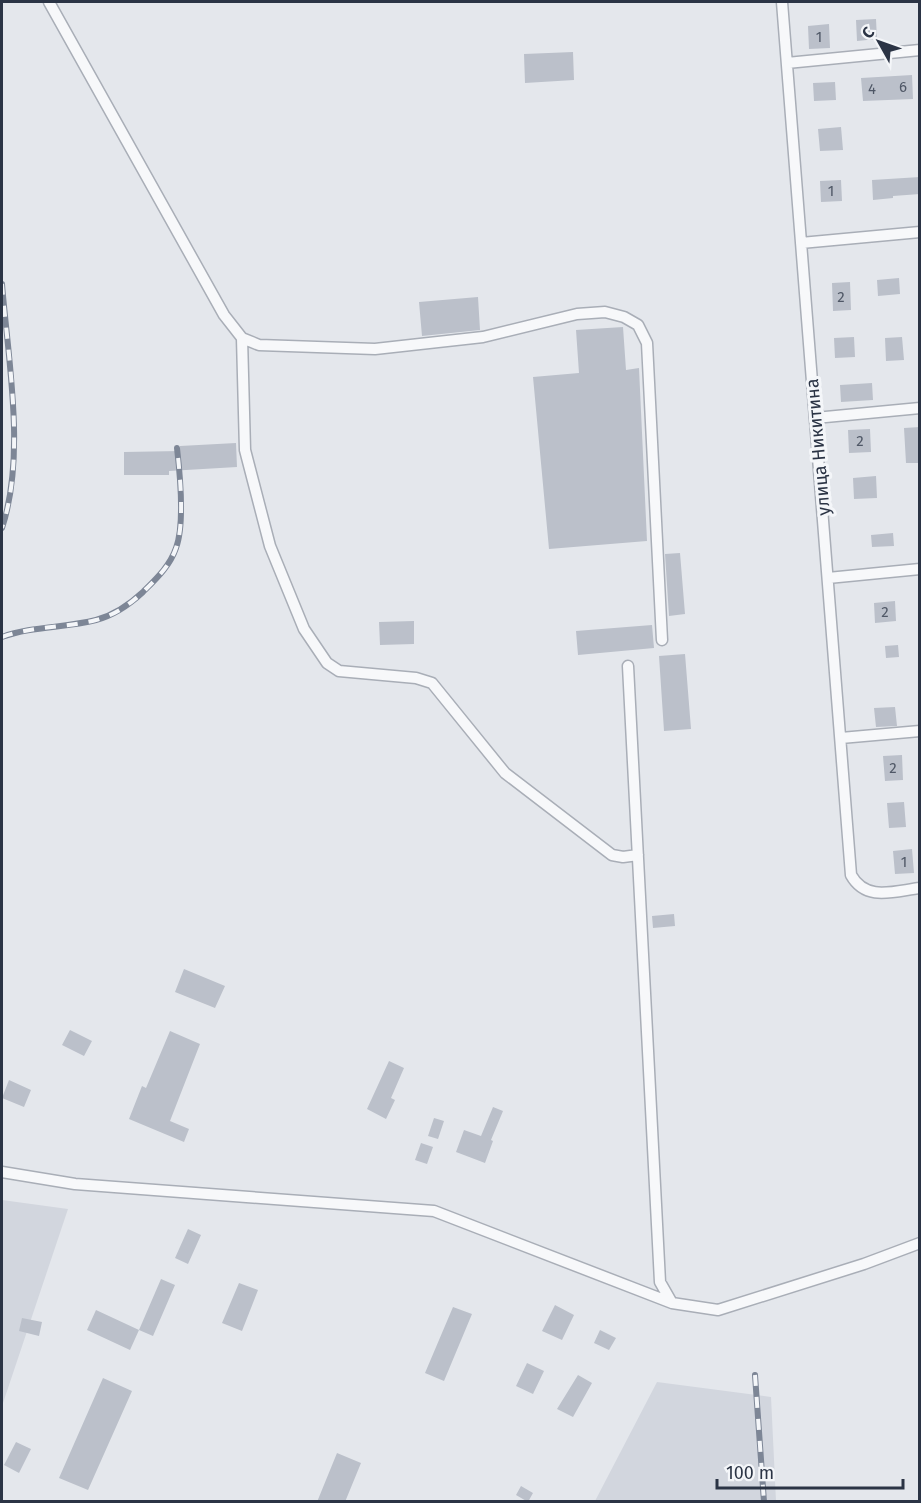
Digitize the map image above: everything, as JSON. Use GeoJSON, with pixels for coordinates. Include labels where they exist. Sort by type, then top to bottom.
{"type":"FeatureCollection","features":[{"type":"Feature","properties":{"kind":"street"},"geometry":{"type":"LineString","coordinates":[[49,2],[224,315],[242,338],[259,345],[375,349],[483,337],[577,314],[605,312],[624,317],[638,325],[647,344],[662,640]]}},
{"type":"Feature","properties":{"kind":"street","name":"улица Никитина"},"geometry":{"type":"LineString","coordinates":[[782,2],[852,875],[862,889],[876,893],[920,888]]}},
{"type":"Feature","properties":{"kind":"street"},"geometry":{"type":"LineString","coordinates":[[787,63],[920,50]]}},
{"type":"Feature","properties":{"kind":"street"},"geometry":{"type":"LineString","coordinates":[[801,243],[920,232]]}},
{"type":"Feature","properties":{"kind":"street"},"geometry":{"type":"LineString","coordinates":[[242,338],[247,460],[270,546],[304,629],[327,663],[339,671],[416,678],[432,683],[505,773],[612,855],[622,857],[638,855]]}},
{"type":"Feature","properties":{"kind":"street"},"geometry":{"type":"LineString","coordinates":[[815,418],[920,408]]}},
{"type":"Feature","properties":{"kind":"street"},"geometry":{"type":"LineString","coordinates":[[828,578],[920,569]]}},
{"type":"Feature","properties":{"kind":"street"},"geometry":{"type":"LineString","coordinates":[[628,666],[660,1282],[672,1303]]}},
{"type":"Feature","properties":{"kind":"street"},"geometry":{"type":"LineString","coordinates":[[841,738],[920,731]]}},
{"type":"Feature","properties":{"kind":"street"},"geometry":{"type":"LineString","coordinates":[[2,1172],[75,1184],[434,1211],[672,1303],[717,1310],[864,1264],[920,1243]]}},
{"type":"Feature","properties":{"kind":"shaded area"},"geometry":{"type":"Polygon","coordinates":[[[2,1200],[68,1209],[2,1406],[2,1200]]]}},
{"type":"Feature","properties":{"kind":"shaded area"},"geometry":{"type":"Polygon","coordinates":[[[657,1382],[771,1397],[776,1501],[595,1501],[657,1382]]]}},
{"type":"Feature","properties":{"kind":"building"},"geometry":{"type":"Polygon","coordinates":[[[876,19],[877,39],[857,41],[856,20],[876,19]]]}},
{"type":"Feature","properties":{"kind":"building"},"geometry":{"type":"Polygon","coordinates":[[[829,24],[830,48],[809,49],[808,26],[829,24]]]}},
{"type":"Feature","properties":{"kind":"building"},"geometry":{"type":"Polygon","coordinates":[[[573,52],[574,80],[525,83],[524,54],[573,52]]]}},
{"type":"Feature","properties":{"kind":"building"},"geometry":{"type":"Polygon","coordinates":[[[912,75],[913,99],[863,101],[861,78],[912,75]]]}},
{"type":"Feature","properties":{"kind":"building"},"geometry":{"type":"Polygon","coordinates":[[[835,82],[836,100],[814,101],[813,83],[835,82]]]}},
{"type":"Feature","properties":{"kind":"building"},"geometry":{"type":"Polygon","coordinates":[[[841,127],[843,150],[820,151],[818,129],[841,127]]]}},
{"type":"Feature","properties":{"kind":"building"},"geometry":{"type":"Polygon","coordinates":[[[920,177],[920,194],[873,200],[872,180],[920,177]]]}},
{"type":"Feature","properties":{"kind":"building"},"geometry":{"type":"Polygon","coordinates":[[[841,180],[842,201],[821,202],[820,181],[841,180]]]}},
{"type":"Feature","properties":{"kind":"building"},"geometry":{"type":"Polygon","coordinates":[[[899,278],[900,294],[878,296],[877,280],[899,278]]]}},
{"type":"Feature","properties":{"kind":"building"},"geometry":{"type":"Polygon","coordinates":[[[850,282],[851,310],[833,311],[832,283],[850,282]]]}},
{"type":"Feature","properties":{"kind":"building"},"geometry":{"type":"Polygon","coordinates":[[[478,297],[480,330],[422,336],[419,302],[478,297]]]}},
{"type":"Feature","properties":{"kind":"building"},"geometry":{"type":"Polygon","coordinates":[[[623,327],[626,370],[639,368],[647,541],[549,549],[533,377],[579,373],[576,330],[623,327]]]}},
{"type":"Feature","properties":{"kind":"building"},"geometry":{"type":"Polygon","coordinates":[[[854,337],[855,357],[835,358],[834,338],[854,337]]]}},
{"type":"Feature","properties":{"kind":"building"},"geometry":{"type":"Polygon","coordinates":[[[902,337],[904,360],[886,361],[885,338],[902,337]]]}},
{"type":"Feature","properties":{"kind":"building"},"geometry":{"type":"Polygon","coordinates":[[[872,383],[873,400],[841,402],[840,385],[872,383]]]}},
{"type":"Feature","properties":{"kind":"building"},"geometry":{"type":"Polygon","coordinates":[[[920,427],[920,463],[906,463],[904,428],[920,427]]]}},
{"type":"Feature","properties":{"kind":"building"},"geometry":{"type":"Polygon","coordinates":[[[870,429],[871,452],[849,453],[848,430],[870,429]]]}},
{"type":"Feature","properties":{"kind":"building"},"geometry":{"type":"Polygon","coordinates":[[[236,443],[237,467],[169,471],[169,475],[124,475],[124,452],[180,451],[180,446],[236,443]]]}},
{"type":"Feature","properties":{"kind":"building"},"geometry":{"type":"Polygon","coordinates":[[[876,476],[877,498],[854,499],[853,478],[876,476]]]}},
{"type":"Feature","properties":{"kind":"building"},"geometry":{"type":"Polygon","coordinates":[[[893,533],[894,546],[872,547],[871,535],[893,533]]]}},
{"type":"Feature","properties":{"kind":"building"},"geometry":{"type":"Polygon","coordinates":[[[680,553],[685,614],[669,616],[665,554],[680,553]]]}},
{"type":"Feature","properties":{"kind":"building"},"geometry":{"type":"Polygon","coordinates":[[[895,601],[896,621],[875,623],[874,603],[895,601]]]}},
{"type":"Feature","properties":{"kind":"building"},"geometry":{"type":"Polygon","coordinates":[[[414,621],[414,644],[380,645],[379,622],[414,621]]]}},
{"type":"Feature","properties":{"kind":"building"},"geometry":{"type":"Polygon","coordinates":[[[652,625],[654,648],[578,655],[576,631],[652,625]]]}},
{"type":"Feature","properties":{"kind":"building"},"geometry":{"type":"Polygon","coordinates":[[[898,645],[899,657],[886,658],[885,646],[898,645]]]}},
{"type":"Feature","properties":{"kind":"building"},"geometry":{"type":"Polygon","coordinates":[[[685,654],[691,729],[664,731],[659,656],[685,654]]]}},
{"type":"Feature","properties":{"kind":"building"},"geometry":{"type":"Polygon","coordinates":[[[895,707],[897,726],[876,727],[874,708],[895,707]]]}},
{"type":"Feature","properties":{"kind":"building"},"geometry":{"type":"Polygon","coordinates":[[[902,755],[903,780],[885,781],[883,756],[902,755]]]}},
{"type":"Feature","properties":{"kind":"building"},"geometry":{"type":"Polygon","coordinates":[[[904,802],[906,827],[889,828],[887,803],[904,802]]]}},
{"type":"Feature","properties":{"kind":"building"},"geometry":{"type":"Polygon","coordinates":[[[912,849],[914,873],[895,874],[893,851],[912,849]]]}},
{"type":"Feature","properties":{"kind":"building"},"geometry":{"type":"Polygon","coordinates":[[[674,914],[675,926],[653,928],[652,916],[674,914]]]}},
{"type":"Feature","properties":{"kind":"building"},"geometry":{"type":"Polygon","coordinates":[[[184,969],[225,986],[215,1008],[175,992],[184,969]]]}},
{"type":"Feature","properties":{"kind":"building"},"geometry":{"type":"Polygon","coordinates":[[[70,1030],[92,1041],[84,1056],[62,1045],[70,1030]]]}},
{"type":"Feature","properties":{"kind":"building"},"geometry":{"type":"Polygon","coordinates":[[[170,1031],[200,1044],[170,1121],[189,1129],[184,1142],[129,1119],[142,1086],[146,1088],[170,1031]]]}},
{"type":"Feature","properties":{"kind":"building"},"geometry":{"type":"Polygon","coordinates":[[[389,1061],[404,1068],[391,1098],[395,1100],[386,1119],[367,1109],[389,1061]]]}},
{"type":"Feature","properties":{"kind":"building"},"geometry":{"type":"Polygon","coordinates":[[[9,1080],[31,1090],[24,1107],[2,1098],[9,1080]]]}},
{"type":"Feature","properties":{"kind":"building"},"geometry":{"type":"Polygon","coordinates":[[[493,1107],[503,1111],[491,1140],[493,1141],[485,1163],[456,1152],[464,1130],[481,1136],[493,1107]]]}},
{"type":"Feature","properties":{"kind":"building"},"geometry":{"type":"Polygon","coordinates":[[[434,1118],[444,1121],[438,1139],[428,1136],[434,1118]]]}},
{"type":"Feature","properties":{"kind":"building"},"geometry":{"type":"Polygon","coordinates":[[[421,1143],[433,1147],[427,1164],[415,1160],[421,1143]]]}},
{"type":"Feature","properties":{"kind":"building"},"geometry":{"type":"Polygon","coordinates":[[[188,1229],[201,1235],[188,1264],[175,1258],[188,1229]]]}},
{"type":"Feature","properties":{"kind":"building"},"geometry":{"type":"Polygon","coordinates":[[[161,1279],[175,1285],[153,1336],[139,1330],[161,1279]]]}},
{"type":"Feature","properties":{"kind":"building"},"geometry":{"type":"Polygon","coordinates":[[[239,1283],[258,1290],[242,1331],[222,1323],[239,1283]]]}},
{"type":"Feature","properties":{"kind":"building"},"geometry":{"type":"Polygon","coordinates":[[[555,1305],[574,1315],[562,1340],[542,1331],[555,1305]]]}},
{"type":"Feature","properties":{"kind":"building"},"geometry":{"type":"Polygon","coordinates":[[[453,1307],[472,1314],[444,1381],[425,1373],[453,1307]]]}},
{"type":"Feature","properties":{"kind":"building"},"geometry":{"type":"Polygon","coordinates":[[[96,1310],[139,1330],[130,1350],[87,1330],[96,1310]]]}},
{"type":"Feature","properties":{"kind":"building"},"geometry":{"type":"Polygon","coordinates":[[[22,1318],[42,1322],[39,1336],[19,1331],[22,1318]]]}},
{"type":"Feature","properties":{"kind":"building"},"geometry":{"type":"Polygon","coordinates":[[[600,1330],[616,1338],[609,1350],[594,1343],[600,1330]]]}},
{"type":"Feature","properties":{"kind":"building"},"geometry":{"type":"Polygon","coordinates":[[[527,1363],[544,1371],[533,1394],[516,1386],[527,1363]]]}},
{"type":"Feature","properties":{"kind":"building"},"geometry":{"type":"Polygon","coordinates":[[[578,1375],[592,1383],[573,1417],[557,1409],[578,1375]]]}},
{"type":"Feature","properties":{"kind":"building"},"geometry":{"type":"Polygon","coordinates":[[[103,1378],[132,1391],[88,1490],[59,1478],[103,1378]]]}},
{"type":"Feature","properties":{"kind":"building"},"geometry":{"type":"Polygon","coordinates":[[[16,1442],[31,1449],[19,1473],[4,1465],[16,1442]]]}},
{"type":"Feature","properties":{"kind":"building"},"geometry":{"type":"Polygon","coordinates":[[[337,1453],[361,1463],[345,1502],[317,1502],[337,1453]]]}},
{"type":"Feature","properties":{"kind":"building"},"geometry":{"type":"Polygon","coordinates":[[[521,1486],[533,1493],[528,1502],[516,1495],[521,1486]]]}},
{"type":"Feature","properties":{"kind":"railway"},"geometry":{"type":"LineString","coordinates":[[2,284],[11,375],[14,439],[9,500],[2,528]]}},
{"type":"Feature","properties":{"kind":"railway"},"geometry":{"type":"LineString","coordinates":[[2,637],[13,633],[84,623],[103,618],[127,605],[158,577],[170,561],[179,538],[181,499],[177,448]]}},
{"type":"Feature","properties":{"kind":"railway"},"geometry":{"type":"LineString","coordinates":[[755,1375],[764,1502]]}}]}
